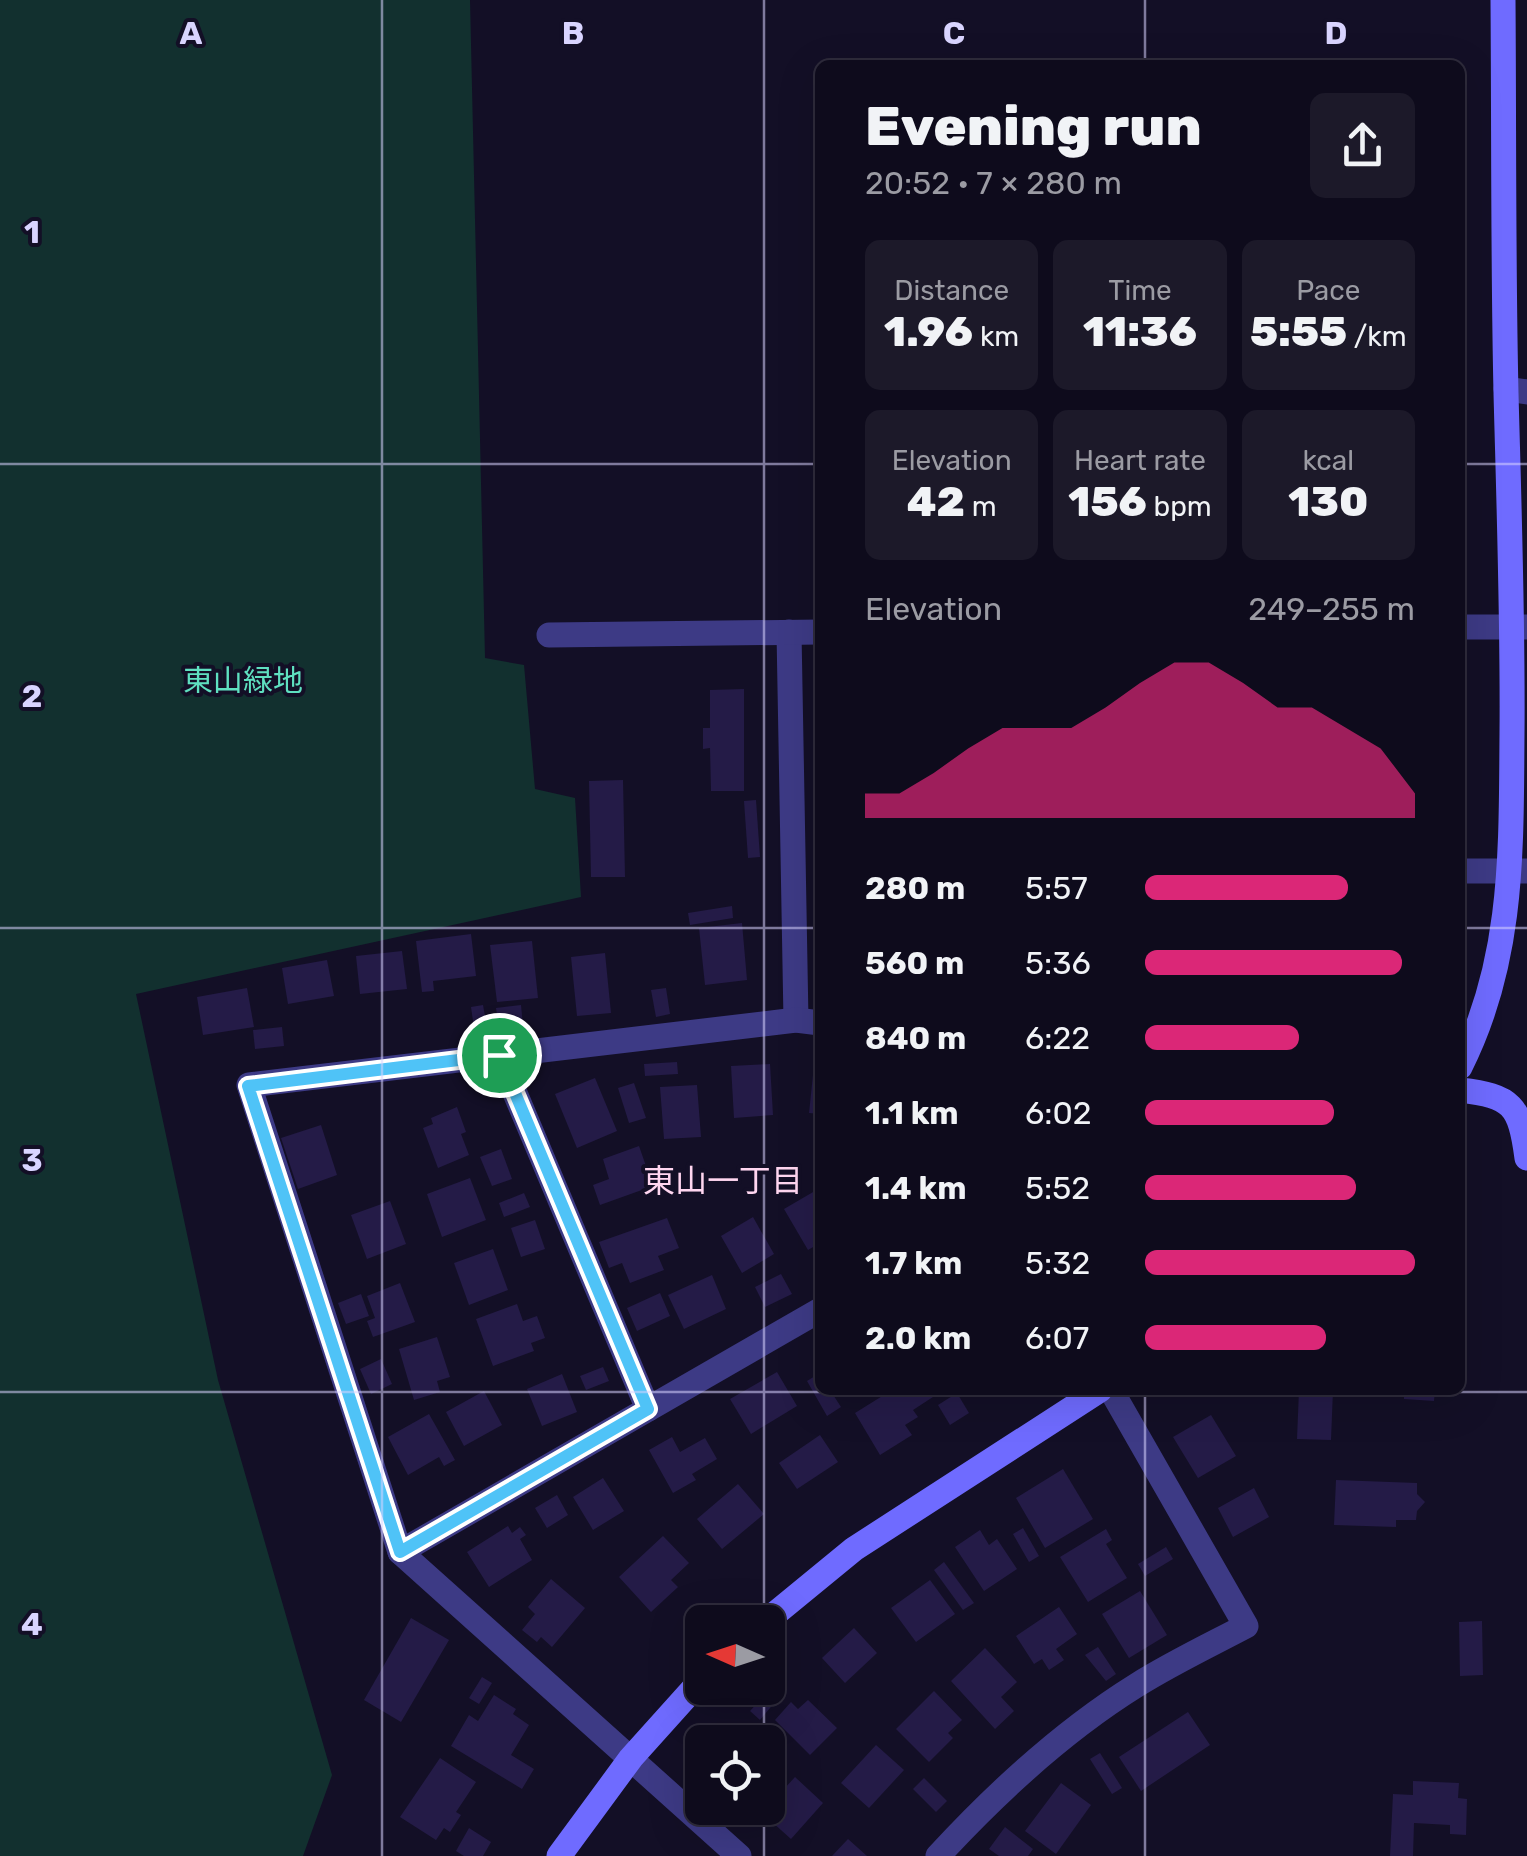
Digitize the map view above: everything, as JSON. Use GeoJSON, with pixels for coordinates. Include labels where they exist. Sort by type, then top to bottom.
{"type":"FeatureCollection","features":[{"type":"Feature","properties":{"kind":"street"},"geometry":{"type":"LineString","coordinates":[[1465,1055],[1482,1014],[1519,871],[1517,390],[1503,0]]}},
{"type":"Feature","properties":{"kind":"street"},"geometry":{"type":"LineString","coordinates":[[1465,627],[1520,627]]}},
{"type":"Feature","properties":{"kind":"street"},"geometry":{"type":"LineString","coordinates":[[740,1856],[400,1552],[248,1086],[808,1022],[789,632]]}},
{"type":"Feature","properties":{"kind":"street"},"geometry":{"type":"LineString","coordinates":[[549,635],[815,632]]}},
{"type":"Feature","properties":{"kind":"street"},"geometry":{"type":"LineString","coordinates":[[1465,871],[1519,871]]}},
{"type":"Feature","properties":{"kind":"street"},"geometry":{"type":"LineString","coordinates":[[499,1055],[648,1409]]}},
{"type":"Feature","properties":{"kind":"street"},"geometry":{"type":"LineString","coordinates":[[1465,1091],[1517,1102],[1527,1158]]}},
{"type":"Feature","properties":{"kind":"street"},"geometry":{"type":"LineString","coordinates":[[400,1552],[815,1313]]}},
{"type":"Feature","properties":{"kind":"street"},"geometry":{"type":"LineString","coordinates":[[785,1606],[854,1549],[1092,1395]]}},
{"type":"Feature","properties":{"kind":"street"},"geometry":{"type":"LineString","coordinates":[[938,1856],[1049,1748],[1137,1685],[1246,1626],[1114,1395]]}},
{"type":"Feature","properties":{"kind":"street"},"geometry":{"type":"LineString","coordinates":[[559,1856],[631,1758],[685,1698]]}},
{"type":"Feature","properties":{"kind":"green space","name":"東山緑地"},"geometry":{"type":"Polygon","coordinates":[[[0,0],[470,0],[485,658],[524,665],[535,789],[575,798],[581,897],[136,994],[218,1380],[332,1775],[303,1856],[0,1856],[0,0]]]}},
{"type":"Feature","properties":{"kind":"building"},"geometry":{"type":"Polygon","coordinates":[[[744,689],[744,791],[711,791],[710,748],[703,749],[703,728],[710,728],[710,690],[744,689]]]}},
{"type":"Feature","properties":{"kind":"building"},"geometry":{"type":"Polygon","coordinates":[[[623,780],[625,877],[591,877],[589,781],[623,780]]]}},
{"type":"Feature","properties":{"kind":"building"},"geometry":{"type":"Polygon","coordinates":[[[756,800],[760,857],[748,858],[744,801],[756,800]]]}},
{"type":"Feature","properties":{"kind":"building"},"geometry":{"type":"Polygon","coordinates":[[[732,906],[733,918],[690,925],[688,913],[732,906]]]}},
{"type":"Feature","properties":{"kind":"building"},"geometry":{"type":"Polygon","coordinates":[[[742,923],[747,980],[705,985],[699,928],[742,923]]]}},
{"type":"Feature","properties":{"kind":"building"},"geometry":{"type":"Polygon","coordinates":[[[471,934],[476,976],[433,981],[434,991],[422,992],[416,941],[471,934]]]}},
{"type":"Feature","properties":{"kind":"building"},"geometry":{"type":"Polygon","coordinates":[[[532,941],[538,998],[497,1002],[490,945],[532,941]]]}},
{"type":"Feature","properties":{"kind":"building"},"geometry":{"type":"Polygon","coordinates":[[[402,951],[407,989],[360,994],[356,956],[402,951]]]}},
{"type":"Feature","properties":{"kind":"building"},"geometry":{"type":"Polygon","coordinates":[[[605,953],[611,1013],[577,1016],[571,957],[605,953]]]}},
{"type":"Feature","properties":{"kind":"building"},"geometry":{"type":"Polygon","coordinates":[[[327,960],[334,996],[288,1004],[282,968],[327,960]]]}},
{"type":"Feature","properties":{"kind":"building"},"geometry":{"type":"Polygon","coordinates":[[[247,988],[254,1027],[203,1035],[197,997],[247,988]]]}},
{"type":"Feature","properties":{"kind":"building"},"geometry":{"type":"Polygon","coordinates":[[[666,988],[670,1014],[656,1017],[651,990],[666,988]]]}},
{"type":"Feature","properties":{"kind":"building"},"geometry":{"type":"Polygon","coordinates":[[[483,1005],[488,1033],[475,1035],[471,1007],[483,1005]]]}},
{"type":"Feature","properties":{"kind":"building"},"geometry":{"type":"Polygon","coordinates":[[[521,1005],[523,1026],[499,1028],[496,1008],[521,1005]]]}},
{"type":"Feature","properties":{"kind":"building"},"geometry":{"type":"Polygon","coordinates":[[[282,1027],[284,1046],[255,1049],[253,1030],[282,1027]]]}},
{"type":"Feature","properties":{"kind":"building"},"geometry":{"type":"Polygon","coordinates":[[[677,1062],[678,1074],[645,1076],[644,1064],[677,1062]]]}},
{"type":"Feature","properties":{"kind":"building"},"geometry":{"type":"Polygon","coordinates":[[[770,1064],[773,1115],[734,1118],[731,1066],[770,1064]]]}},
{"type":"Feature","properties":{"kind":"building"},"geometry":{"type":"Polygon","coordinates":[[[813,1075],[815,1114],[809,1113],[813,1075]]]}},
{"type":"Feature","properties":{"kind":"building"},"geometry":{"type":"Polygon","coordinates":[[[595,1078],[617,1131],[577,1148],[555,1094],[595,1078]]]}},
{"type":"Feature","properties":{"kind":"building"},"geometry":{"type":"Polygon","coordinates":[[[634,1083],[646,1118],[629,1123],[618,1088],[634,1083]]]}},
{"type":"Feature","properties":{"kind":"building"},"geometry":{"type":"Polygon","coordinates":[[[697,1085],[701,1137],[664,1139],[660,1087],[697,1085]]]}},
{"type":"Feature","properties":{"kind":"building"},"geometry":{"type":"Polygon","coordinates":[[[457,1107],[469,1155],[438,1168],[423,1128],[433,1124],[431,1118],[457,1107]]]}},
{"type":"Feature","properties":{"kind":"building"},"geometry":{"type":"Polygon","coordinates":[[[321,1125],[337,1175],[298,1189],[281,1138],[321,1125]]]}},
{"type":"Feature","properties":{"kind":"building"},"geometry":{"type":"Polygon","coordinates":[[[639,1146],[653,1186],[600,1205],[593,1185],[609,1179],[603,1159],[639,1146]]]}},
{"type":"Feature","properties":{"kind":"building"},"geometry":{"type":"Polygon","coordinates":[[[501,1149],[512,1179],[492,1186],[480,1157],[501,1149]]]}},
{"type":"Feature","properties":{"kind":"building"},"geometry":{"type":"Polygon","coordinates":[[[470,1178],[486,1220],[442,1237],[427,1194],[470,1178]]]}},
{"type":"Feature","properties":{"kind":"building"},"geometry":{"type":"Polygon","coordinates":[[[815,1191],[815,1246],[808,1250],[784,1209],[815,1191]]]}},
{"type":"Feature","properties":{"kind":"building"},"geometry":{"type":"Polygon","coordinates":[[[524,1193],[530,1207],[504,1217],[499,1203],[524,1193]]]}},
{"type":"Feature","properties":{"kind":"building"},"geometry":{"type":"Polygon","coordinates":[[[390,1201],[406,1244],[367,1259],[351,1215],[390,1201]]]}},
{"type":"Feature","properties":{"kind":"building"},"geometry":{"type":"Polygon","coordinates":[[[753,1217],[774,1254],[742,1273],[721,1236],[753,1217]]]}},
{"type":"Feature","properties":{"kind":"building"},"geometry":{"type":"Polygon","coordinates":[[[667,1218],[679,1248],[658,1256],[664,1270],[630,1283],[622,1263],[609,1268],[599,1242],[667,1218]]]}},
{"type":"Feature","properties":{"kind":"building"},"geometry":{"type":"Polygon","coordinates":[[[535,1220],[545,1249],[521,1257],[511,1228],[535,1220]]]}},
{"type":"Feature","properties":{"kind":"building"},"geometry":{"type":"Polygon","coordinates":[[[493,1249],[508,1290],[469,1305],[454,1263],[493,1249]]]}},
{"type":"Feature","properties":{"kind":"building"},"geometry":{"type":"Polygon","coordinates":[[[781,1274],[792,1294],[765,1307],[755,1287],[781,1274]]]}},
{"type":"Feature","properties":{"kind":"building"},"geometry":{"type":"Polygon","coordinates":[[[712,1275],[726,1309],[684,1329],[668,1295],[712,1275]]]}},
{"type":"Feature","properties":{"kind":"building"},"geometry":{"type":"Polygon","coordinates":[[[400,1283],[415,1322],[373,1337],[367,1321],[375,1318],[367,1296],[400,1283]]]}},
{"type":"Feature","properties":{"kind":"building"},"geometry":{"type":"Polygon","coordinates":[[[660,1293],[670,1316],[637,1331],[627,1308],[660,1293]]]}},
{"type":"Feature","properties":{"kind":"building"},"geometry":{"type":"Polygon","coordinates":[[[361,1294],[369,1316],[346,1324],[338,1303],[361,1294]]]}},
{"type":"Feature","properties":{"kind":"building"},"geometry":{"type":"Polygon","coordinates":[[[517,1304],[523,1321],[537,1316],[545,1338],[531,1343],[534,1351],[493,1366],[476,1319],[517,1304]]]}},
{"type":"Feature","properties":{"kind":"building"},"geometry":{"type":"Polygon","coordinates":[[[437,1337],[450,1377],[437,1381],[440,1392],[414,1400],[399,1349],[437,1337]]]}},
{"type":"Feature","properties":{"kind":"building"},"geometry":{"type":"Polygon","coordinates":[[[381,1359],[392,1384],[371,1394],[360,1369],[381,1359]]]}},
{"type":"Feature","properties":{"kind":"building"},"geometry":{"type":"Polygon","coordinates":[[[603,1367],[609,1381],[586,1390],[580,1376],[603,1367]]]}},
{"type":"Feature","properties":{"kind":"building"},"geometry":{"type":"Polygon","coordinates":[[[777,1372],[797,1406],[751,1434],[730,1399],[777,1372]]]}},
{"type":"Feature","properties":{"kind":"building"},"geometry":{"type":"Polygon","coordinates":[[[562,1374],[577,1412],[542,1426],[527,1389],[562,1374]]]}},
{"type":"Feature","properties":{"kind":"building"},"geometry":{"type":"Polygon","coordinates":[[[815,1376],[815,1395],[807,1381],[815,1376]]]}},
{"type":"Feature","properties":{"kind":"building"},"geometry":{"type":"Polygon","coordinates":[[[484,1391],[502,1425],[464,1446],[446,1412],[484,1391]]]}},
{"type":"Feature","properties":{"kind":"building"},"geometry":{"type":"Polygon","coordinates":[[[815,1395],[833,1395],[841,1407],[827,1416],[815,1395]]]}},
{"type":"Feature","properties":{"kind":"building"},"geometry":{"type":"Polygon","coordinates":[[[884,1395],[936,1395],[913,1410],[918,1417],[905,1425],[912,1435],[880,1455],[855,1413],[884,1395]]]}},
{"type":"Feature","properties":{"kind":"building"},"geometry":{"type":"Polygon","coordinates":[[[958,1395],[969,1413],[950,1425],[938,1405],[958,1395]]]}},
{"type":"Feature","properties":{"kind":"building"},"geometry":{"type":"Polygon","coordinates":[[[1299,1395],[1333,1395],[1331,1440],[1297,1439],[1299,1395]]]}},
{"type":"Feature","properties":{"kind":"building"},"geometry":{"type":"Polygon","coordinates":[[[1404,1395],[1435,1395],[1434,1401],[1404,1399],[1404,1395]]]}},
{"type":"Feature","properties":{"kind":"building"},"geometry":{"type":"Polygon","coordinates":[[[429,1414],[455,1460],[444,1466],[439,1457],[408,1475],[388,1437],[429,1414]]]}},
{"type":"Feature","properties":{"kind":"building"},"geometry":{"type":"Polygon","coordinates":[[[1211,1415],[1236,1456],[1198,1478],[1173,1437],[1211,1415]]]}},
{"type":"Feature","properties":{"kind":"building"},"geometry":{"type":"Polygon","coordinates":[[[820,1435],[838,1462],[797,1489],[779,1463],[820,1435]]]}},
{"type":"Feature","properties":{"kind":"building"},"geometry":{"type":"Polygon","coordinates":[[[672,1437],[680,1452],[705,1438],[717,1459],[692,1474],[696,1480],[673,1493],[649,1450],[672,1437]]]}},
{"type":"Feature","properties":{"kind":"building"},"geometry":{"type":"Polygon","coordinates":[[[1063,1469],[1093,1519],[1045,1548],[1016,1498],[1063,1469]]]}},
{"type":"Feature","properties":{"kind":"building"},"geometry":{"type":"Polygon","coordinates":[[[603,1478],[624,1511],[593,1530],[573,1497],[603,1478]]]}},
{"type":"Feature","properties":{"kind":"building"},"geometry":{"type":"Polygon","coordinates":[[[1336,1480],[1417,1483],[1417,1494],[1425,1502],[1417,1511],[1416,1520],[1396,1520],[1396,1527],[1334,1525],[1336,1480]]]}},
{"type":"Feature","properties":{"kind":"building"},"geometry":{"type":"Polygon","coordinates":[[[738,1484],[764,1514],[722,1549],[697,1519],[738,1484]]]}},
{"type":"Feature","properties":{"kind":"building"},"geometry":{"type":"Polygon","coordinates":[[[1254,1488],[1269,1517],[1233,1537],[1218,1508],[1254,1488]]]}},
{"type":"Feature","properties":{"kind":"building"},"geometry":{"type":"Polygon","coordinates":[[[557,1495],[568,1515],[547,1528],[535,1508],[557,1495]]]}},
{"type":"Feature","properties":{"kind":"building"},"geometry":{"type":"Polygon","coordinates":[[[508,1526],[512,1533],[520,1527],[526,1535],[520,1539],[532,1560],[489,1587],[467,1552],[508,1526]]]}},
{"type":"Feature","properties":{"kind":"building"},"geometry":{"type":"Polygon","coordinates":[[[1023,1528],[1039,1556],[1029,1562],[1013,1534],[1023,1528]]]}},
{"type":"Feature","properties":{"kind":"building"},"geometry":{"type":"Polygon","coordinates":[[[1106,1529],[1112,1540],[1106,1544],[1127,1578],[1088,1602],[1060,1557],[1106,1529]]]}},
{"type":"Feature","properties":{"kind":"building"},"geometry":{"type":"Polygon","coordinates":[[[980,1530],[989,1545],[997,1539],[1017,1569],[984,1591],[955,1547],[980,1530]]]}},
{"type":"Feature","properties":{"kind":"building"},"geometry":{"type":"Polygon","coordinates":[[[663,1536],[689,1563],[671,1580],[678,1587],[651,1612],[619,1577],[663,1536]]]}},
{"type":"Feature","properties":{"kind":"building"},"geometry":{"type":"Polygon","coordinates":[[[1166,1547],[1173,1559],[1145,1576],[1138,1564],[1166,1547]]]}},
{"type":"Feature","properties":{"kind":"building"},"geometry":{"type":"Polygon","coordinates":[[[944,1562],[974,1603],[963,1610],[934,1570],[944,1562]]]}},
{"type":"Feature","properties":{"kind":"building"},"geometry":{"type":"Polygon","coordinates":[[[551,1579],[585,1608],[552,1647],[541,1637],[537,1642],[522,1630],[535,1614],[528,1607],[551,1579]]]}},
{"type":"Feature","properties":{"kind":"building"},"geometry":{"type":"Polygon","coordinates":[[[930,1580],[955,1614],[916,1642],[891,1608],[930,1580]]]}},
{"type":"Feature","properties":{"kind":"building"},"geometry":{"type":"Polygon","coordinates":[[[1140,1591],[1167,1635],[1129,1658],[1102,1614],[1140,1591]]]}},
{"type":"Feature","properties":{"kind":"building"},"geometry":{"type":"Polygon","coordinates":[[[1059,1607],[1077,1634],[1056,1649],[1064,1660],[1049,1670],[1042,1659],[1034,1664],[1016,1636],[1059,1607]]]}},
{"type":"Feature","properties":{"kind":"building"},"geometry":{"type":"Polygon","coordinates":[[[411,1618],[449,1640],[401,1722],[364,1700],[411,1618]]]}},
{"type":"Feature","properties":{"kind":"building"},"geometry":{"type":"Polygon","coordinates":[[[1482,1621],[1483,1675],[1460,1676],[1459,1622],[1482,1621]]]}},
{"type":"Feature","properties":{"kind":"building"},"geometry":{"type":"Polygon","coordinates":[[[854,1628],[877,1653],[845,1683],[822,1658],[854,1628]]]}},
{"type":"Feature","properties":{"kind":"building"},"geometry":{"type":"Polygon","coordinates":[[[1098,1647],[1116,1674],[1106,1681],[1085,1655],[1098,1647]]]}},
{"type":"Feature","properties":{"kind":"building"},"geometry":{"type":"Polygon","coordinates":[[[985,1648],[1017,1682],[1001,1697],[1014,1711],[995,1729],[951,1681],[985,1648]]]}},
{"type":"Feature","properties":{"kind":"building"},"geometry":{"type":"Polygon","coordinates":[[[482,1677],[492,1683],[479,1704],[469,1698],[482,1677]]]}},
{"type":"Feature","properties":{"kind":"building"},"geometry":{"type":"Polygon","coordinates":[[[934,1691],[962,1720],[948,1733],[953,1738],[929,1762],[896,1729],[934,1691]]]}},
{"type":"Feature","properties":{"kind":"building"},"geometry":{"type":"Polygon","coordinates":[[[494,1695],[516,1709],[513,1714],[529,1725],[511,1755],[534,1769],[522,1789],[451,1746],[469,1715],[478,1721],[494,1695]]]}},
{"type":"Feature","properties":{"kind":"building"},"geometry":{"type":"Polygon","coordinates":[[[808,1700],[837,1728],[810,1755],[785,1730],[785,1725],[775,1720],[791,1702],[798,1709],[808,1700]]]}},
{"type":"Feature","properties":{"kind":"building"},"geometry":{"type":"Polygon","coordinates":[[[756,1705],[773,1705],[760,1720],[750,1711],[756,1705]]]}},
{"type":"Feature","properties":{"kind":"building"},"geometry":{"type":"Polygon","coordinates":[[[1188,1712],[1210,1745],[1141,1791],[1119,1757],[1188,1712]]]}},
{"type":"Feature","properties":{"kind":"building"},"geometry":{"type":"Polygon","coordinates":[[[876,1745],[904,1770],[869,1808],[841,1783],[876,1745]]]}},
{"type":"Feature","properties":{"kind":"building"},"geometry":{"type":"Polygon","coordinates":[[[1100,1753],[1122,1788],[1112,1794],[1090,1759],[1100,1753]]]}},
{"type":"Feature","properties":{"kind":"building"},"geometry":{"type":"Polygon","coordinates":[[[440,1758],[476,1782],[456,1812],[461,1815],[450,1832],[444,1828],[436,1840],[400,1817],[440,1758]]]}},
{"type":"Feature","properties":{"kind":"building"},"geometry":{"type":"Polygon","coordinates":[[[795,1777],[823,1803],[791,1839],[775,1825],[785,1825],[785,1788],[795,1777]]]}},
{"type":"Feature","properties":{"kind":"building"},"geometry":{"type":"Polygon","coordinates":[[[924,1778],[947,1801],[936,1812],[913,1789],[924,1778]]]}},
{"type":"Feature","properties":{"kind":"building"},"geometry":{"type":"Polygon","coordinates":[[[1413,1781],[1459,1783],[1458,1798],[1467,1799],[1466,1835],[1450,1834],[1450,1825],[1414,1823],[1413,1856],[1390,1856],[1393,1794],[1413,1795],[1413,1781]]]}},
{"type":"Feature","properties":{"kind":"building"},"geometry":{"type":"Polygon","coordinates":[[[1061,1783],[1091,1805],[1056,1854],[1025,1831],[1061,1783]]]}},
{"type":"Feature","properties":{"kind":"building"},"geometry":{"type":"Polygon","coordinates":[[[1005,1827],[1033,1849],[1028,1856],[999,1856],[989,1849],[1005,1827]]]}},
{"type":"Feature","properties":{"kind":"building"},"geometry":{"type":"Polygon","coordinates":[[[469,1828],[491,1842],[483,1856],[464,1856],[456,1851],[469,1828]]]}},
{"type":"Feature","properties":{"kind":"building"},"geometry":{"type":"Polygon","coordinates":[[[848,1839],[867,1856],[832,1856],[848,1839]]]}},
{"type":"Feature","properties":{"kind":"district","name":"東山一丁目"},"geometry":{"type":"Point","coordinates":[723,1181]}},
{"type":"Feature","properties":{"kind":"route"},"geometry":{"type":"LineString","coordinates":[[499,1055],[648,1409],[400,1552],[248,1086],[499,1055]]}}]}
